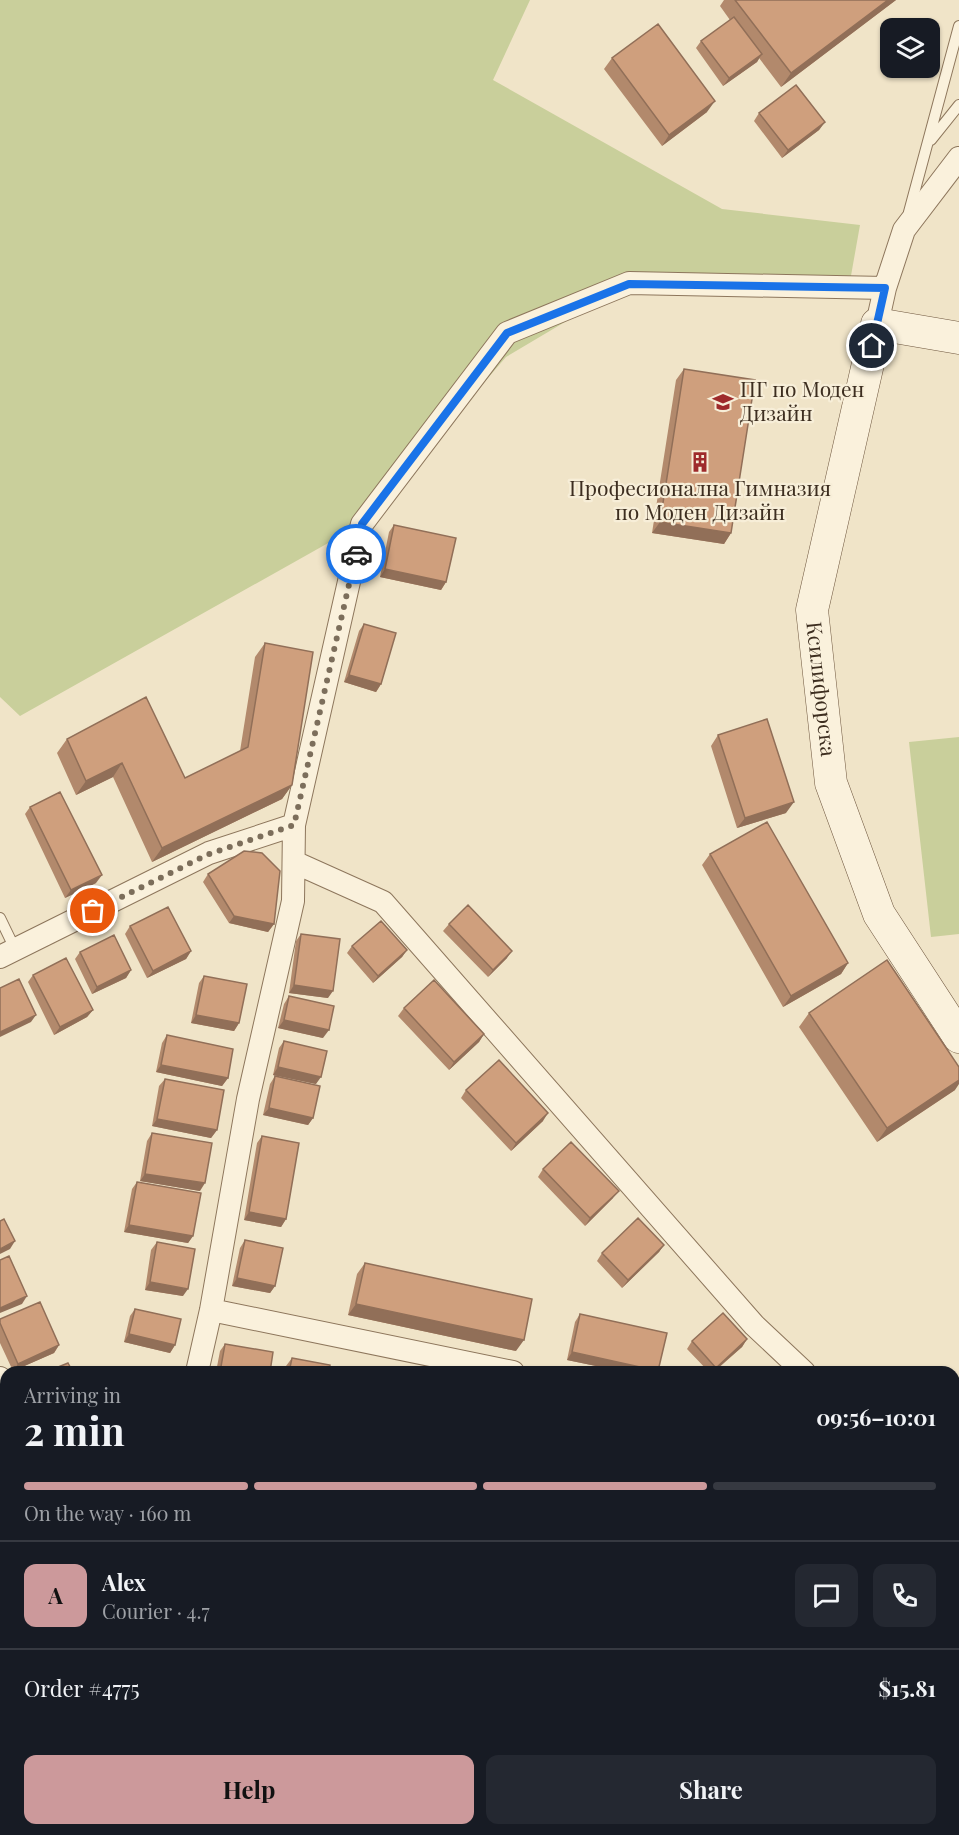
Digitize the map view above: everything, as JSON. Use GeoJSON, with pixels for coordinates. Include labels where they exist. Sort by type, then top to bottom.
{"type":"FeatureCollection","features":[{"type":"Feature","properties":{"kind":"street","name":"Ксилифорска"},"geometry":{"type":"LineString","coordinates":[[959,158],[904,230],[885,288],[812,610],[831,783],[879,914],[959,1037]]}},
{"type":"Feature","properties":{"kind":"street"},"geometry":{"type":"LineString","coordinates":[[198,1366],[211,1311],[248,1099],[293,901],[294,825],[362,524],[507,333],[629,284],[885,288]]}},
{"type":"Feature","properties":{"kind":"street"},"geometry":{"type":"LineString","coordinates":[[877,324],[959,338]]}},
{"type":"Feature","properties":{"kind":"street"},"geometry":{"type":"LineString","coordinates":[[8,953],[209,854],[294,825]]}},
{"type":"Feature","properties":{"kind":"street"},"geometry":{"type":"LineString","coordinates":[[294,862],[383,902],[754,1325],[798,1366]]}},
{"type":"Feature","properties":{"kind":"street"},"geometry":{"type":"LineString","coordinates":[[211,1311],[483,1366]]}},
{"type":"Feature","properties":{"kind":"lane"},"geometry":{"type":"LineString","coordinates":[[904,230],[959,26]]}},
{"type":"Feature","properties":{"kind":"lane"},"geometry":{"type":"LineString","coordinates":[[927,145],[959,105]]}},
{"type":"Feature","properties":{"kind":"lane"},"geometry":{"type":"LineString","coordinates":[[0,918],[8,953]]}},
{"type":"Feature","properties":{"kind":"green space"},"geometry":{"type":"Polygon","coordinates":[[[0,0],[530,0],[493,80],[722,209],[860,225],[849,287],[629,284],[506,357],[362,524],[20,716],[0,697],[0,0]]]}},
{"type":"Feature","properties":{"kind":"green space"},"geometry":{"type":"Polygon","coordinates":[[[959,737],[959,934],[931,937],[909,742],[959,737]]]}},
{"type":"Feature","properties":{"kind":"building"},"geometry":{"type":"Polygon","coordinates":[[[735,0],[888,0],[791,73],[735,0]]]}},
{"type":"Feature","properties":{"kind":"building"},"geometry":{"type":"Polygon","coordinates":[[[734,17],[762,54],[729,78],[701,41],[734,17]]]}},
{"type":"Feature","properties":{"kind":"building"},"geometry":{"type":"Polygon","coordinates":[[[658,24],[715,101],[669,135],[612,58],[658,24]]]}},
{"type":"Feature","properties":{"kind":"building"},"geometry":{"type":"Polygon","coordinates":[[[796,85],[825,122],[788,150],[759,113],[796,85]]]}},
{"type":"Feature","properties":{"kind":"building","name":"Професионална Гимназия по Моден Дизайн"},"geometry":{"type":"Polygon","coordinates":[[[684,369],[755,380],[731,533],[660,522],[684,369]]]}},
{"type":"Feature","properties":{"kind":"building"},"geometry":{"type":"Polygon","coordinates":[[[394,525],[456,538],[446,582],[385,569],[394,525]]]}},
{"type":"Feature","properties":{"kind":"building"},"geometry":{"type":"Polygon","coordinates":[[[364,624],[396,633],[381,684],[349,675],[364,624]]]}},
{"type":"Feature","properties":{"kind":"building"},"geometry":{"type":"Polygon","coordinates":[[[265,643],[313,652],[292,785],[162,848],[122,763],[86,781],[67,739],[146,697],[185,778],[248,747],[265,643]]]}},
{"type":"Feature","properties":{"kind":"building"},"geometry":{"type":"Polygon","coordinates":[[[767,719],[794,802],[745,818],[718,735],[767,719]]]}},
{"type":"Feature","properties":{"kind":"building"},"geometry":{"type":"Polygon","coordinates":[[[60,792],[102,875],[71,890],[30,807],[60,792]]]}},
{"type":"Feature","properties":{"kind":"building"},"geometry":{"type":"Polygon","coordinates":[[[767,822],[848,963],[791,996],[710,854],[767,822]]]}},
{"type":"Feature","properties":{"kind":"building"},"geometry":{"type":"Polygon","coordinates":[[[244,851],[262,853],[280,871],[274,924],[234,916],[208,874],[244,851]]]}},
{"type":"Feature","properties":{"kind":"building"},"geometry":{"type":"Polygon","coordinates":[[[468,905],[512,951],[493,970],[449,924],[468,905]]]}},
{"type":"Feature","properties":{"kind":"building"},"geometry":{"type":"Polygon","coordinates":[[[168,907],[191,951],[153,971],[130,926],[168,907]]]}},
{"type":"Feature","properties":{"kind":"building"},"geometry":{"type":"Polygon","coordinates":[[[381,921],[407,950],[378,976],[352,946],[381,921]]]}},
{"type":"Feature","properties":{"kind":"building"},"geometry":{"type":"Polygon","coordinates":[[[301,934],[340,939],[333,991],[294,985],[301,934]]]}},
{"type":"Feature","properties":{"kind":"building"},"geometry":{"type":"Polygon","coordinates":[[[114,935],[131,970],[97,987],[80,952],[114,935]]]}},
{"type":"Feature","properties":{"kind":"building"},"geometry":{"type":"Polygon","coordinates":[[[66,958],[93,1010],[60,1027],[33,975],[66,958]]]}},
{"type":"Feature","properties":{"kind":"building"},"geometry":{"type":"Polygon","coordinates":[[[887,960],[959,1067],[959,1080],[887,1128],[809,1013],[887,960]]]}},
{"type":"Feature","properties":{"kind":"building"},"geometry":{"type":"Polygon","coordinates":[[[204,976],[247,984],[239,1023],[196,1015],[204,976]]]}},
{"type":"Feature","properties":{"kind":"building"},"geometry":{"type":"Polygon","coordinates":[[[19,979],[36,1015],[0,1032],[0,988],[19,979]]]}},
{"type":"Feature","properties":{"kind":"building"},"geometry":{"type":"Polygon","coordinates":[[[434,980],[484,1034],[454,1062],[404,1008],[434,980]]]}},
{"type":"Feature","properties":{"kind":"building"},"geometry":{"type":"Polygon","coordinates":[[[289,996],[334,1006],[329,1030],[284,1020],[289,996]]]}},
{"type":"Feature","properties":{"kind":"building"},"geometry":{"type":"Polygon","coordinates":[[[167,1035],[233,1049],[228,1078],[161,1065],[167,1035]]]}},
{"type":"Feature","properties":{"kind":"building"},"geometry":{"type":"Polygon","coordinates":[[[284,1041],[327,1051],[321,1077],[278,1067],[284,1041]]]}},
{"type":"Feature","properties":{"kind":"building"},"geometry":{"type":"Polygon","coordinates":[[[499,1060],[548,1113],[516,1143],[466,1090],[499,1060]]]}},
{"type":"Feature","properties":{"kind":"building"},"geometry":{"type":"Polygon","coordinates":[[[275,1076],[320,1086],[313,1118],[269,1108],[275,1076]]]}},
{"type":"Feature","properties":{"kind":"building"},"geometry":{"type":"Polygon","coordinates":[[[165,1079],[224,1090],[217,1130],[157,1119],[165,1079]]]}},
{"type":"Feature","properties":{"kind":"building"},"geometry":{"type":"Polygon","coordinates":[[[152,1133],[212,1143],[205,1183],[145,1174],[152,1133]]]}},
{"type":"Feature","properties":{"kind":"building"},"geometry":{"type":"Polygon","coordinates":[[[262,1136],[299,1143],[286,1219],[249,1212],[262,1136]]]}},
{"type":"Feature","properties":{"kind":"building"},"geometry":{"type":"Polygon","coordinates":[[[571,1142],[619,1191],[590,1218],[543,1169],[571,1142]]]}},
{"type":"Feature","properties":{"kind":"building"},"geometry":{"type":"Polygon","coordinates":[[[137,1182],[201,1193],[193,1236],[129,1225],[137,1182]]]}},
{"type":"Feature","properties":{"kind":"building"},"geometry":{"type":"Polygon","coordinates":[[[638,1218],[664,1245],[628,1280],[602,1253],[638,1218]]]}},
{"type":"Feature","properties":{"kind":"building"},"geometry":{"type":"Polygon","coordinates":[[[4,1219],[15,1241],[0,1249],[0,1221],[4,1219]]]}},
{"type":"Feature","properties":{"kind":"building"},"geometry":{"type":"Polygon","coordinates":[[[245,1240],[283,1248],[275,1286],[237,1278],[245,1240]]]}},
{"type":"Feature","properties":{"kind":"building"},"geometry":{"type":"Polygon","coordinates":[[[157,1242],[195,1249],[188,1289],[150,1282],[157,1242]]]}},
{"type":"Feature","properties":{"kind":"building"},"geometry":{"type":"Polygon","coordinates":[[[9,1256],[27,1296],[0,1308],[0,1260],[9,1256]]]}},
{"type":"Feature","properties":{"kind":"building"},"geometry":{"type":"Polygon","coordinates":[[[365,1263],[532,1299],[524,1340],[356,1304],[365,1263]]]}},
{"type":"Feature","properties":{"kind":"building"},"geometry":{"type":"Polygon","coordinates":[[[40,1302],[59,1345],[18,1364],[0,1319],[40,1302]]]}},
{"type":"Feature","properties":{"kind":"building"},"geometry":{"type":"Polygon","coordinates":[[[135,1309],[181,1319],[175,1345],[129,1334],[135,1309]]]}},
{"type":"Feature","properties":{"kind":"building"},"geometry":{"type":"Polygon","coordinates":[[[723,1313],[747,1339],[718,1366],[714,1366],[692,1341],[723,1313]]]}},
{"type":"Feature","properties":{"kind":"building"},"geometry":{"type":"Polygon","coordinates":[[[580,1314],[667,1333],[659,1366],[635,1366],[572,1352],[580,1314]]]}},
{"type":"Feature","properties":{"kind":"building"},"geometry":{"type":"Polygon","coordinates":[[[225,1344],[273,1352],[271,1366],[221,1366],[225,1344]]]}},
{"type":"Feature","properties":{"kind":"building"},"geometry":{"type":"Polygon","coordinates":[[[292,1358],[330,1365],[330,1366],[290,1366],[292,1358]]]}},
{"type":"Feature","properties":{"kind":"way so far"},"geometry":{"type":"LineString","coordinates":[[93,911],[209,854],[294,825],[356,554]]}},
{"type":"Feature","properties":{"kind":"place","name":"ПГ по Моден Дизайн"},"geometry":{"type":"Point","coordinates":[723,402]}},
{"type":"Feature","properties":{"kind":"place","name":"Професионална Гимназия по Моден Дизайн"},"geometry":{"type":"Point","coordinates":[700,462]}},
{"type":"Feature","properties":{"kind":"route"},"geometry":{"type":"LineString","coordinates":[[356,554],[362,524],[507,333],[629,284],[885,288],[872,346]]}}]}
